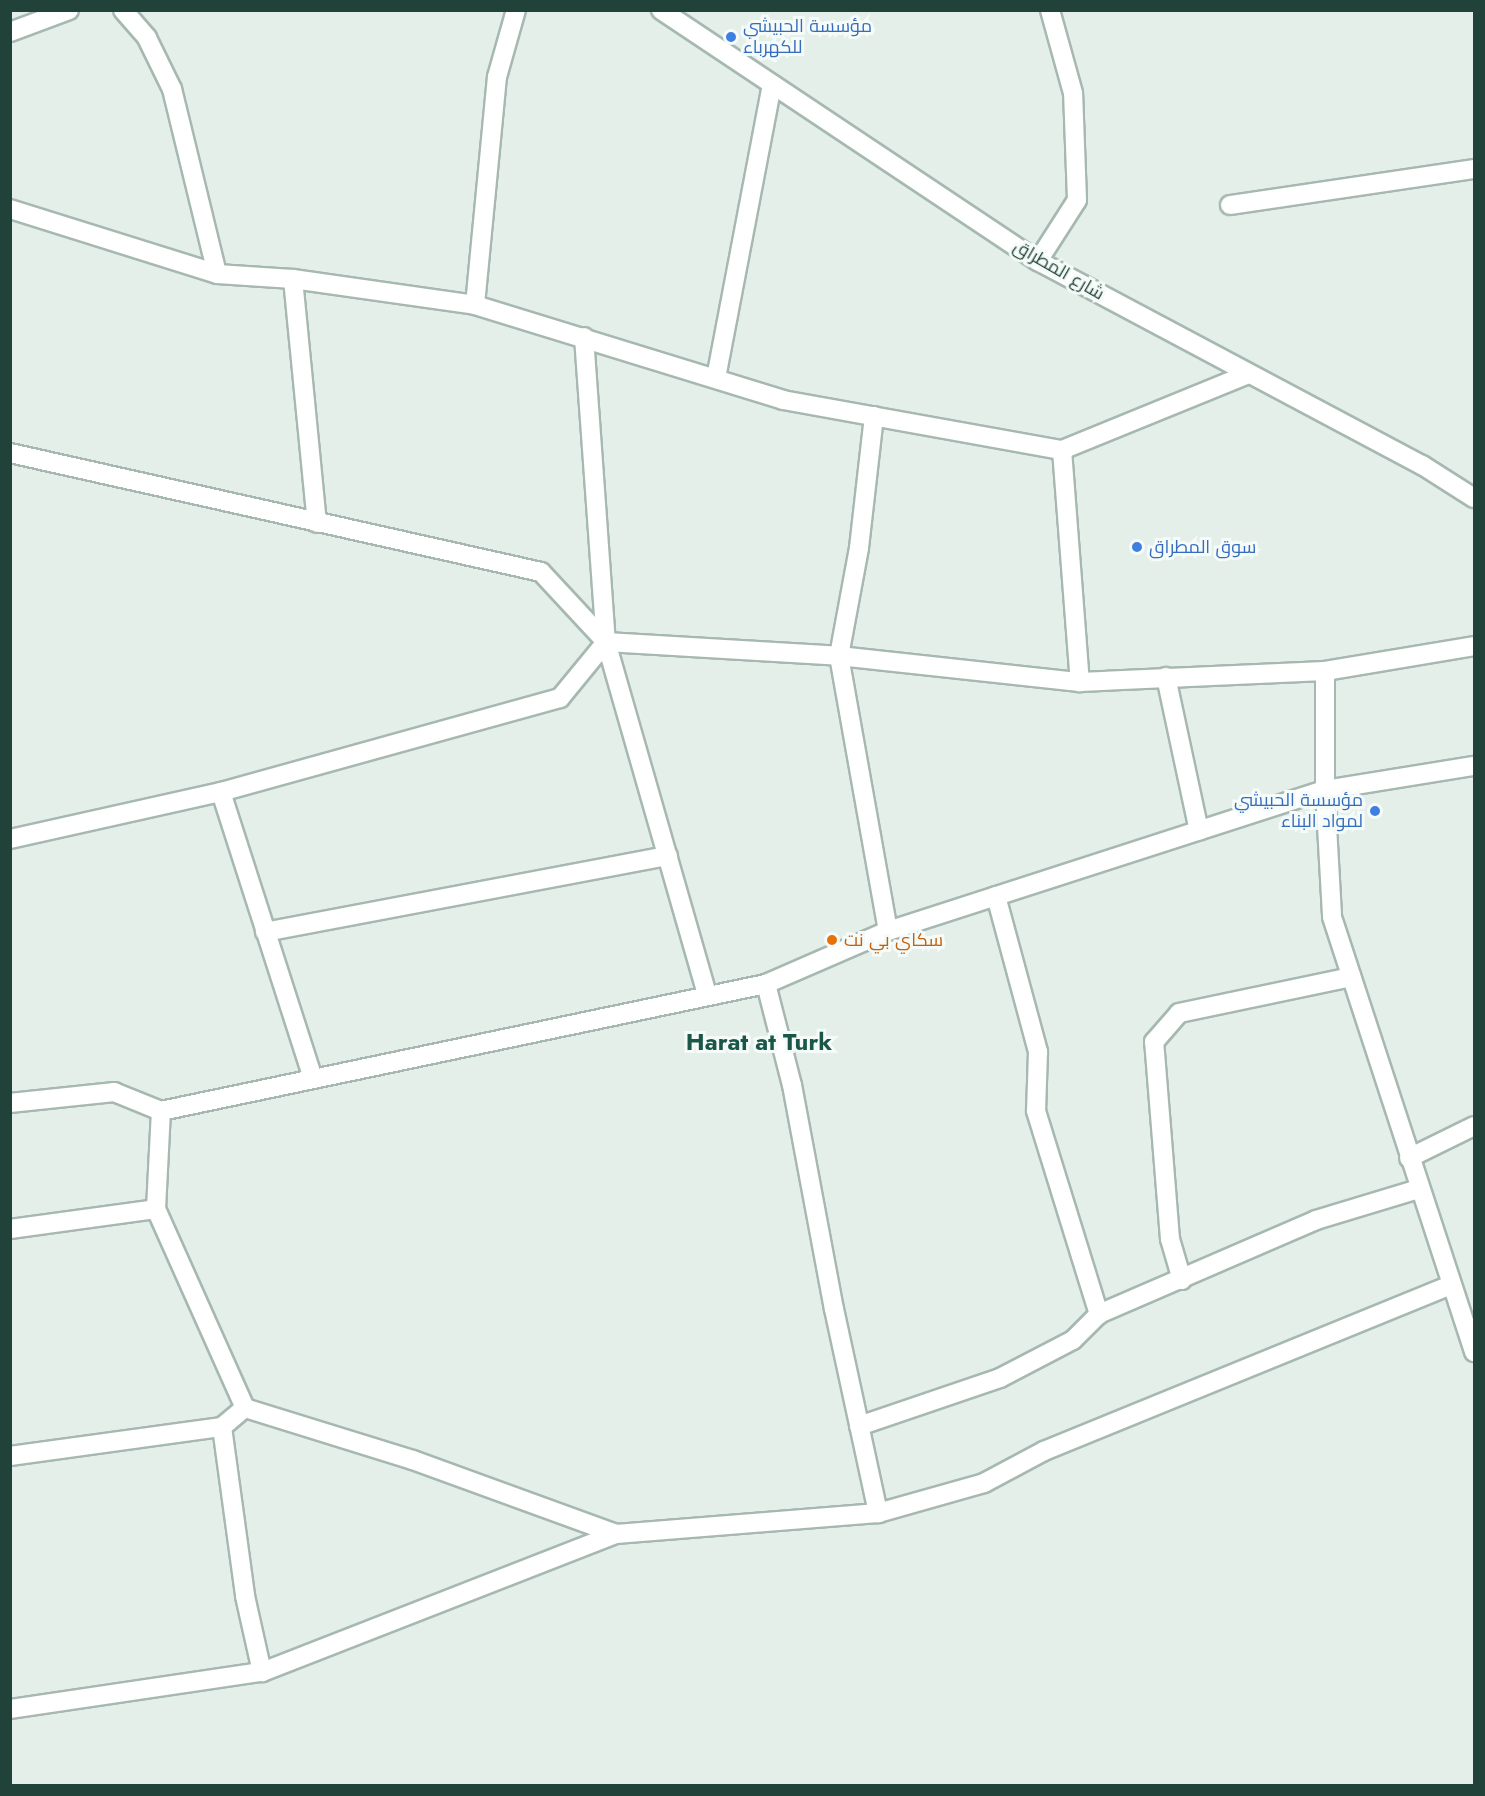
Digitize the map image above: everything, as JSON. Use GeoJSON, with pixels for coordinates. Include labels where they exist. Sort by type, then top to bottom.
{"type":"FeatureCollection","features":[{"type":"Feature","properties":{"kind":"street"},"geometry":{"type":"LineString","coordinates":[[10,32],[69,10]]}},
{"type":"Feature","properties":{"kind":"street"},"geometry":{"type":"LineString","coordinates":[[123,10],[147,38],[172,89],[217,274]]}},
{"type":"Feature","properties":{"kind":"street"},"geometry":{"type":"LineString","coordinates":[[475,305],[497,77],[516,10]]}},
{"type":"Feature","properties":{"kind":"street","name":"شارع المطراق"},"geometry":{"type":"LineString","coordinates":[[661,10],[1038,261],[1422,465],[1474,498]]}},
{"type":"Feature","properties":{"kind":"street"},"geometry":{"type":"LineString","coordinates":[[1038,261],[1077,200],[1073,93],[1050,10]]}},
{"type":"Feature","properties":{"kind":"street"},"geometry":{"type":"LineString","coordinates":[[716,378],[772,84]]}},
{"type":"Feature","properties":{"kind":"street"},"geometry":{"type":"LineString","coordinates":[[1230,205],[1474,169]]}},
{"type":"Feature","properties":{"kind":"street"},"geometry":{"type":"LineString","coordinates":[[10,209],[217,274],[293,279],[475,305],[783,400],[1062,450],[1248,374]]}},
{"type":"Feature","properties":{"kind":"street"},"geometry":{"type":"LineString","coordinates":[[293,279],[317,523]]}},
{"type":"Feature","properties":{"kind":"street"},"geometry":{"type":"LineString","coordinates":[[584,337],[606,642],[707,995]]}},
{"type":"Feature","properties":{"kind":"street"},"geometry":{"type":"LineString","coordinates":[[874,416],[859,548],[839,656],[888,931]]}},
{"type":"Feature","properties":{"kind":"street"},"geometry":{"type":"LineString","coordinates":[[1062,450],[1080,682]]}},
{"type":"Feature","properties":{"kind":"street"},"geometry":{"type":"LineString","coordinates":[[10,453],[541,572],[606,642],[839,656],[1080,682],[1325,671],[1474,646]]}},
{"type":"Feature","properties":{"kind":"street"},"geometry":{"type":"LineString","coordinates":[[10,839],[221,792],[560,699],[606,642]]}},
{"type":"Feature","properties":{"kind":"street"},"geometry":{"type":"LineString","coordinates":[[1325,671],[1325,790],[1332,917],[1450,1285],[1474,1352]]}},
{"type":"Feature","properties":{"kind":"street"},"geometry":{"type":"LineString","coordinates":[[1166,677],[1199,831]]}},
{"type":"Feature","properties":{"kind":"street"},"geometry":{"type":"LineString","coordinates":[[10,1103],[114,1092],[161,1111],[312,1076],[766,984],[888,931],[1325,790],[1474,766]]}},
{"type":"Feature","properties":{"kind":"street"},"geometry":{"type":"LineString","coordinates":[[221,792],[312,1076]]}},
{"type":"Feature","properties":{"kind":"street"},"geometry":{"type":"LineString","coordinates":[[266,932],[668,856]]}},
{"type":"Feature","properties":{"kind":"street"},"geometry":{"type":"LineString","coordinates":[[996,896],[1038,1052],[1036,1112],[1099,1314]]}},
{"type":"Feature","properties":{"kind":"street"},"geometry":{"type":"LineString","coordinates":[[1182,1280],[1170,1239],[1154,1042],[1179,1013],[1351,977]]}},
{"type":"Feature","properties":{"kind":"street"},"geometry":{"type":"LineString","coordinates":[[766,984],[792,1085],[878,1513]]}},
{"type":"Feature","properties":{"kind":"street"},"geometry":{"type":"LineString","coordinates":[[161,1111],[156,1209],[245,1408],[413,1460],[616,1534]]}},
{"type":"Feature","properties":{"kind":"street"},"geometry":{"type":"LineString","coordinates":[[1409,1158],[1474,1126]]}},
{"type":"Feature","properties":{"kind":"street"},"geometry":{"type":"LineString","coordinates":[[860,1426],[1000,1378],[1073,1340],[1099,1314],[1316,1220],[1419,1189]]}},
{"type":"Feature","properties":{"kind":"street"},"geometry":{"type":"LineString","coordinates":[[10,1229],[156,1209]]}},
{"type":"Feature","properties":{"kind":"street"},"geometry":{"type":"LineString","coordinates":[[10,1709],[262,1672],[616,1534],[878,1513],[984,1483],[1044,1451],[1450,1285]]}},
{"type":"Feature","properties":{"kind":"street"},"geometry":{"type":"LineString","coordinates":[[10,1456],[222,1428],[245,1408]]}},
{"type":"Feature","properties":{"kind":"street"},"geometry":{"type":"LineString","coordinates":[[222,1428],[244,1596],[262,1672]]}},
{"type":"Feature","properties":{"kind":"place","name":"مؤسسة الحبيشي للكهرباء"},"geometry":{"type":"Point","coordinates":[731,37]}},
{"type":"Feature","properties":{"kind":"place","name":"سوق المطراق"},"geometry":{"type":"Point","coordinates":[1137,547]}},
{"type":"Feature","properties":{"kind":"place","name":"مؤسسة الحبيشي لمواد البناء"},"geometry":{"type":"Point","coordinates":[1375,811]}},
{"type":"Feature","properties":{"kind":"place","name":"سكاي بي نت"},"geometry":{"type":"Point","coordinates":[832,940]}},
{"type":"Feature","properties":{"kind":"district","name":"Harat at Turk"},"geometry":{"type":"Point","coordinates":[759,1042]}}]}
